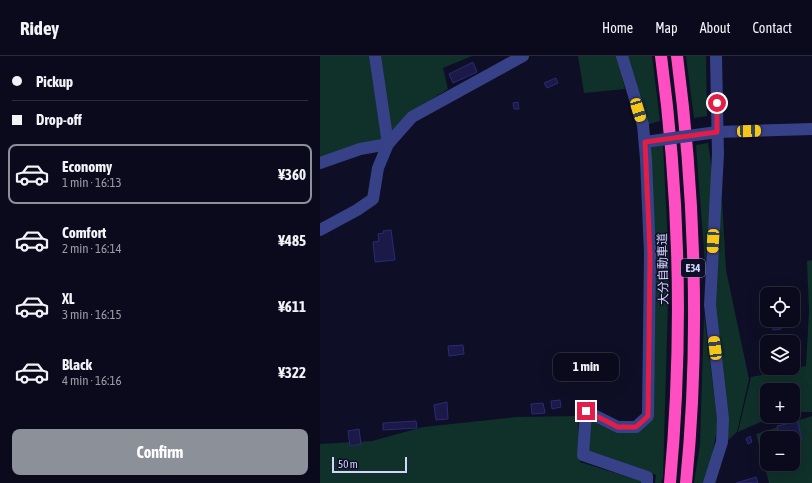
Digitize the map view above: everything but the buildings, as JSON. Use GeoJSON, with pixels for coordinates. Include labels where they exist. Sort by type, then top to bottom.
{"type":"FeatureCollection","features":[{"type":"Feature","properties":{"kind":"highway","name":"大分自動車道"},"geometry":{"type":"LineString","coordinates":[[661,56],[668,109],[678,264],[677,376],[670,480]]}},
{"type":"Feature","properties":{"kind":"highway","name":"E34"},"geometry":{"type":"LineString","coordinates":[[677,56],[684,116],[693,263],[692,376],[686,482]]}},
{"type":"Feature","properties":{"kind":"street"},"geometry":{"type":"LineString","coordinates":[[375,56],[388,144]]}},
{"type":"Feature","properties":{"kind":"street"},"geometry":{"type":"LineString","coordinates":[[320,230],[357,210],[372,199],[378,168],[388,144],[412,117],[523,56]]}},
{"type":"Feature","properties":{"kind":"street"},"geometry":{"type":"LineString","coordinates":[[622,56],[643,125],[645,142],[650,254],[648,416],[636,427],[618,427],[586,411],[583,455],[647,477],[647,483]]}},
{"type":"Feature","properties":{"kind":"street"},"geometry":{"type":"LineString","coordinates":[[710,483],[722,442],[723,419],[710,305],[717,162],[716,56]]}},
{"type":"Feature","properties":{"kind":"street"},"geometry":{"type":"LineString","coordinates":[[645,142],[717,132],[812,129]]}},
{"type":"Feature","properties":{"kind":"street"},"geometry":{"type":"LineString","coordinates":[[320,163],[335,160],[360,149],[388,144]]}},
{"type":"Feature","properties":{"kind":"green space"},"geometry":{"type":"Polygon","coordinates":[[[320,56],[369,56],[382,141],[350,146],[326,158],[320,157],[320,56]]]}},
{"type":"Feature","properties":{"kind":"green space"},"geometry":{"type":"Polygon","coordinates":[[[380,56],[472,56],[443,68],[448,89],[408,114],[390,135],[380,56]]]}},
{"type":"Feature","properties":{"kind":"green space"},"geometry":{"type":"Polygon","coordinates":[[[578,56],[617,56],[625,89],[584,93],[578,56]]]}},
{"type":"Feature","properties":{"kind":"green space"},"geometry":{"type":"Polygon","coordinates":[[[626,56],[652,56],[660,121],[646,125],[626,56]]]}},
{"type":"Feature","properties":{"kind":"green space"},"geometry":{"type":"Polygon","coordinates":[[[686,56],[706,56],[707,116],[694,118],[686,56]]]}},
{"type":"Feature","properties":{"kind":"green space"},"geometry":{"type":"Polygon","coordinates":[[[708,143],[713,177],[705,264],[696,145],[708,143]]]}},
{"type":"Feature","properties":{"kind":"green space"},"geometry":{"type":"Polygon","coordinates":[[[663,145],[669,266],[663,477],[661,483],[655,483],[656,475],[587,454],[590,419],[617,429],[651,418],[650,146],[663,145]]]}},
{"type":"Feature","properties":{"kind":"green space"},"geometry":{"type":"Polygon","coordinates":[[[722,200],[726,270],[749,379],[737,432],[726,442],[713,318],[720,204],[722,200]]]}},
{"type":"Feature","properties":{"kind":"green space"},"geometry":{"type":"Polygon","coordinates":[[[812,260],[812,412],[800,412],[800,383],[760,383],[760,422],[738,432],[751,377],[761,375],[800,375],[800,367],[806,366],[809,311],[807,261],[812,260]]]}},
{"type":"Feature","properties":{"kind":"green space"},"geometry":{"type":"Polygon","coordinates":[[[704,315],[718,425],[712,455],[703,483],[694,483],[700,444],[704,315]]]}},
{"type":"Feature","properties":{"kind":"green space"},"geometry":{"type":"Polygon","coordinates":[[[578,416],[580,462],[641,481],[641,483],[320,483],[320,444],[372,441],[423,427],[516,417],[578,416]]]}},
{"type":"Feature","properties":{"kind":"green space"},"geometry":{"type":"Polygon","coordinates":[[[812,416],[812,483],[769,483],[766,471],[800,471],[800,431],[765,431],[790,423],[800,423],[800,420],[812,416]]]}},
{"type":"Feature","properties":{"kind":"green space"},"geometry":{"type":"Polygon","coordinates":[[[760,433],[760,449],[756,434],[760,433]]]}},
{"type":"Feature","properties":{"kind":"route"},"geometry":{"type":"LineString","coordinates":[[586,411],[618,427],[636,427],[648,416],[650,254],[645,142],[717,132],[717,103]]}}]}
